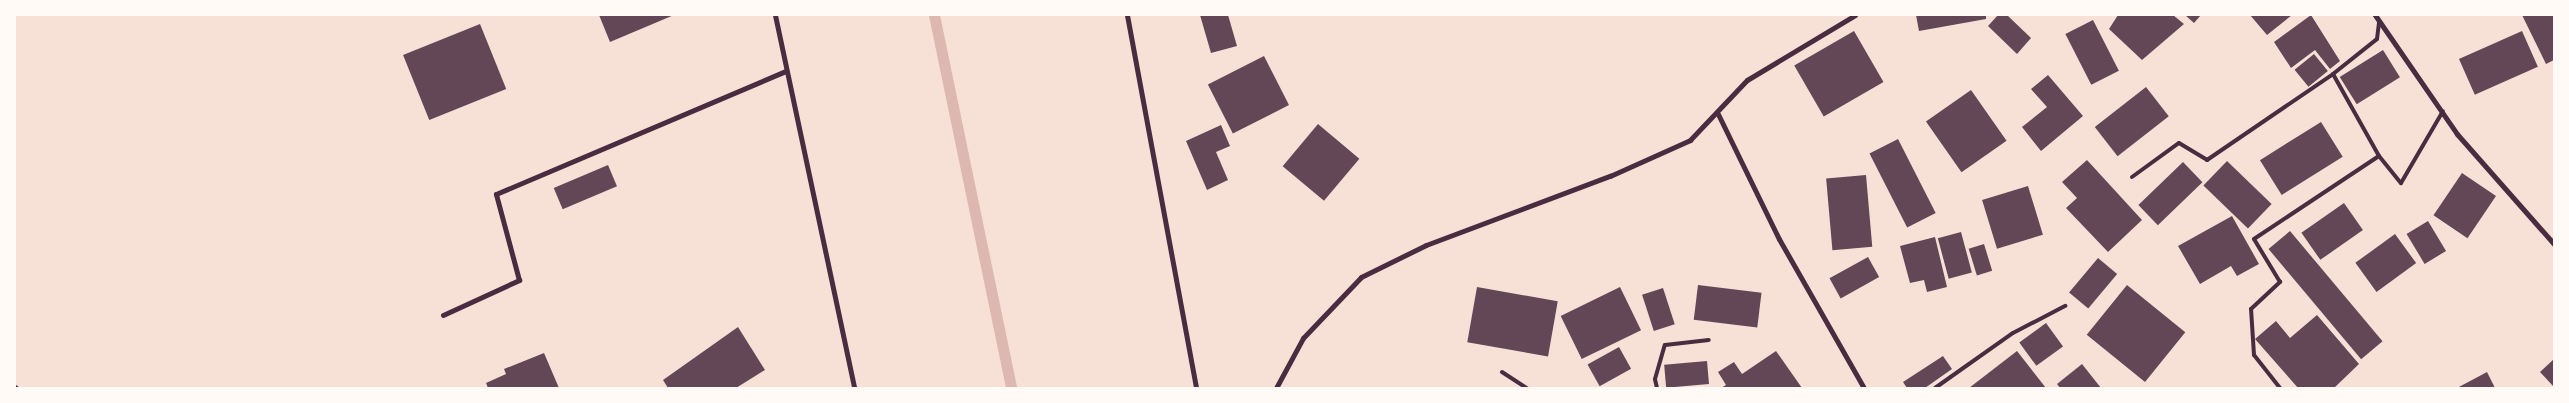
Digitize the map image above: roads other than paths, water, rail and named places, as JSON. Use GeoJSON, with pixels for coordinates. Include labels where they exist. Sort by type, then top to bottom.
{"type":"FeatureCollection","features":[{"type":"Feature","properties":{"kind":"street"},"geometry":{"type":"LineString","coordinates":[[775,15],[854,388]]}},
{"type":"Feature","properties":{"kind":"street"},"geometry":{"type":"LineString","coordinates":[[1127,15],[1196,388]]}},
{"type":"Feature","properties":{"kind":"street"},"geometry":{"type":"LineString","coordinates":[[1276,388],[1303,338],[1361,277],[1426,245],[1648,160],[1690,140],[1718,114],[1747,80],[1855,15]]}},
{"type":"Feature","properties":{"kind":"street"},"geometry":{"type":"LineString","coordinates":[[2375,15],[2444,110],[2457,134],[2554,244]]}},
{"type":"Feature","properties":{"kind":"street"},"geometry":{"type":"LineString","coordinates":[[443,315],[519,280],[496,194],[786,71]]}},
{"type":"Feature","properties":{"kind":"street"},"geometry":{"type":"LineString","coordinates":[[1718,114],[1779,239],[1864,388]]}},
{"type":"Feature","properties":{"kind":"lane"},"geometry":{"type":"LineString","coordinates":[[2132,177],[2179,143],[2207,160],[2333,74],[2377,39],[2379,22]]}},
{"type":"Feature","properties":{"kind":"lane"},"geometry":{"type":"LineString","coordinates":[[2333,74],[2379,156],[2401,183],[2444,110]]}},
{"type":"Feature","properties":{"kind":"lane"},"geometry":{"type":"LineString","coordinates":[[2280,388],[2254,355],[2251,309],[2280,282],[2254,238],[2379,156]]}},
{"type":"Feature","properties":{"kind":"lane"},"geometry":{"type":"LineString","coordinates":[[1935,388],[2013,333],[2065,306]]}},
{"type":"Feature","properties":{"kind":"lane"},"geometry":{"type":"LineString","coordinates":[[1657,388],[1655,379],[1665,345],[1709,340]]}},
{"type":"Feature","properties":{"kind":"lane"},"geometry":{"type":"LineString","coordinates":[[1502,372],[1527,388]]}},
{"type":"Feature","properties":{"kind":"waterway"},"geometry":{"type":"LineString","coordinates":[[934,15],[1011,388]]}}]}
